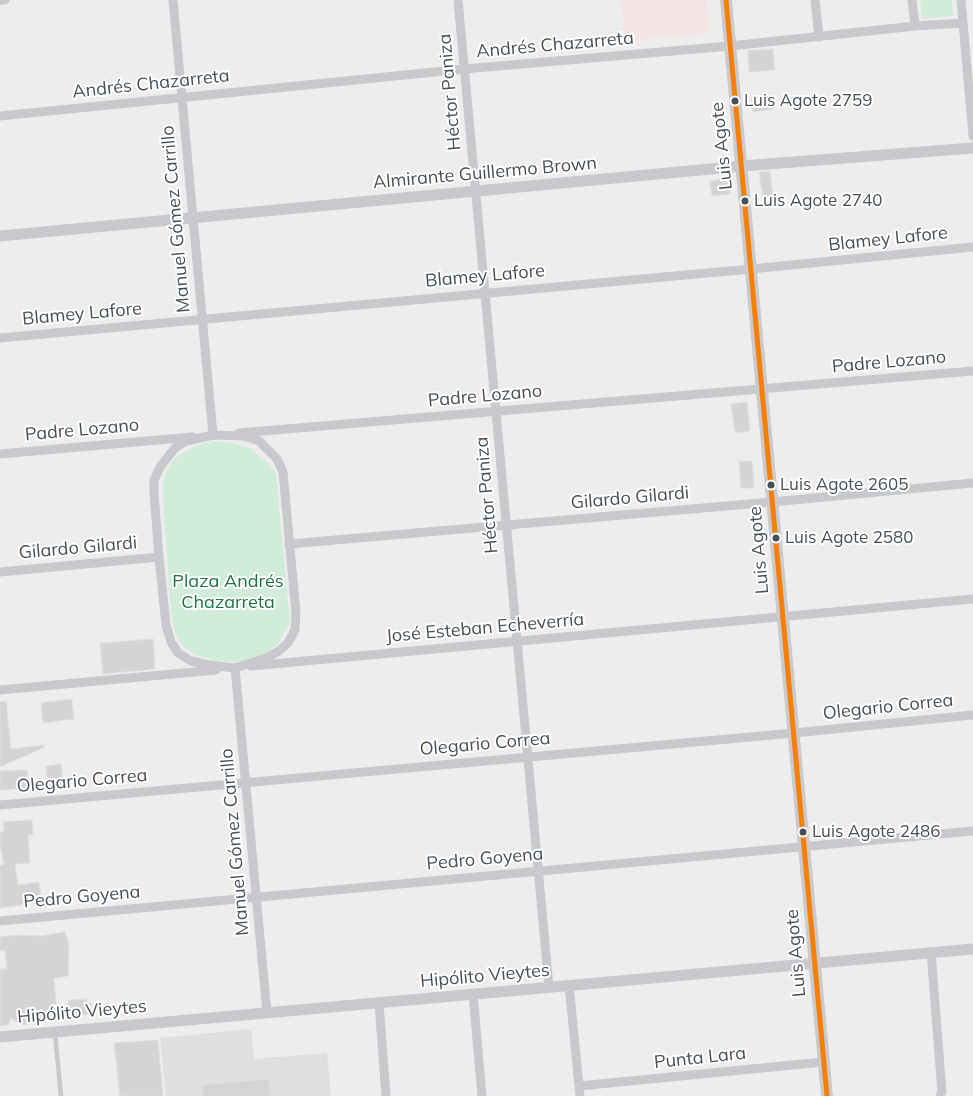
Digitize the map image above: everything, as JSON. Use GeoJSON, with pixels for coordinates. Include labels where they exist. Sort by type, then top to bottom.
{"type":"FeatureCollection","features":[{"type":"Feature","properties":{"kind":"main road","name":"Luis Agote"},"geometry":{"type":"LineString","coordinates":[[726,0],[827,1096]]}},
{"type":"Feature","properties":{"kind":"street"},"geometry":{"type":"LineString","coordinates":[[0,0],[5,0]]}},
{"type":"Feature","properties":{"kind":"street","name":"Manuel Gómez Carrillo"},"geometry":{"type":"LineString","coordinates":[[173,0],[213,435]]}},
{"type":"Feature","properties":{"kind":"street","name":"Héctor Paniza"},"geometry":{"type":"LineString","coordinates":[[458,0],[549,988]]}},
{"type":"Feature","properties":{"kind":"street"},"geometry":{"type":"LineString","coordinates":[[815,0],[819,37]]}},
{"type":"Feature","properties":{"kind":"street"},"geometry":{"type":"LineString","coordinates":[[912,0],[915,26]]}},
{"type":"Feature","properties":{"kind":"street"},"geometry":{"type":"LineString","coordinates":[[961,0],[973,136]]}},
{"type":"Feature","properties":{"kind":"street","name":"Andrés Chazarreta"},"geometry":{"type":"LineString","coordinates":[[0,116],[464,69],[730,46],[915,26],[963,23]]}},
{"type":"Feature","properties":{"kind":"street","name":"Almirante Guillermo Brown"},"geometry":{"type":"LineString","coordinates":[[0,236],[742,166],[973,148]]}},
{"type":"Feature","properties":{"kind":"street","name":"Blamey Lafore"},"geometry":{"type":"LineString","coordinates":[[0,338],[973,247]]}},
{"type":"Feature","properties":{"kind":"street","name":"Padre Lozano"},"geometry":{"type":"LineString","coordinates":[[0,454],[973,371]]}},
{"type":"Feature","properties":{"kind":"street"},"geometry":{"type":"LineString","coordinates":[[213,435],[244,436],[259,441],[277,459],[283,472],[290,544],[296,613],[295,630],[288,643],[280,651],[266,658],[235,668],[191,661],[178,653],[171,642],[166,625],[159,557],[154,480],[160,467],[175,448],[186,441],[213,435]]}},
{"type":"Feature","properties":{"kind":"street","name":"Gilardo Gilardi"},"geometry":{"type":"LineString","coordinates":[[290,544],[973,483]]}},
{"type":"Feature","properties":{"kind":"street","name":"Gilardo Gilardi"},"geometry":{"type":"LineString","coordinates":[[0,572],[159,557]]}},
{"type":"Feature","properties":{"kind":"street","name":"José Esteban Echeverría"},"geometry":{"type":"LineString","coordinates":[[0,690],[973,599]]}},
{"type":"Feature","properties":{"kind":"street","name":"Manuel Gómez Carrillo"},"geometry":{"type":"LineString","coordinates":[[235,668],[267,1013]]}},
{"type":"Feature","properties":{"kind":"street","name":"Olegario Correa"},"geometry":{"type":"LineString","coordinates":[[0,805],[973,715]]}},
{"type":"Feature","properties":{"kind":"street","name":"Pedro Goyena"},"geometry":{"type":"LineString","coordinates":[[0,921],[973,830]]}},
{"type":"Feature","properties":{"kind":"street","name":"Hipólito Vieytes"},"geometry":{"type":"LineString","coordinates":[[0,1037],[973,948]]}},
{"type":"Feature","properties":{"kind":"street"},"geometry":{"type":"LineString","coordinates":[[931,952],[942,1092],[940,1096]]}},
{"type":"Feature","properties":{"kind":"street"},"geometry":{"type":"LineString","coordinates":[[569,985],[580,1096]]}},
{"type":"Feature","properties":{"kind":"street"},"geometry":{"type":"LineString","coordinates":[[473,994],[482,1096]]}},
{"type":"Feature","properties":{"kind":"street"},"geometry":{"type":"LineString","coordinates":[[379,1003],[386,1096]]}},
{"type":"Feature","properties":{"kind":"street","name":"Punta Lara"},"geometry":{"type":"LineString","coordinates":[[579,1086],[823,1062]]}},
{"type":"Feature","properties":{"kind":"lane"},"geometry":{"type":"LineString","coordinates":[[55,1032],[61,1096]]}},
{"type":"Feature","properties":{"kind":"shaded area"},"geometry":{"type":"Polygon","coordinates":[[[621,0],[706,0],[709,33],[625,41],[621,0]]]}},
{"type":"Feature","properties":{"kind":"shaded area"},"geometry":{"type":"Polygon","coordinates":[[[251,1029],[254,1059],[327,1053],[331,1096],[166,1096],[160,1038],[251,1029]]]}},
{"type":"Feature","properties":{"kind":"green space"},"geometry":{"type":"Polygon","coordinates":[[[920,0],[952,0],[953,16],[922,19],[920,0]]]}},
{"type":"Feature","properties":{"kind":"green space","name":"Plaza Andrés Chazarreta"},"geometry":{"type":"Polygon","coordinates":[[[212,441],[250,448],[267,462],[276,473],[290,622],[279,642],[269,652],[251,660],[234,662],[212,660],[196,655],[184,647],[175,634],[171,612],[162,485],[167,470],[174,459],[194,447],[212,441]]]}},
{"type":"Feature","properties":{"kind":"building"},"geometry":{"type":"Polygon","coordinates":[[[773,49],[775,70],[749,72],[748,51],[773,49]]]}},
{"type":"Feature","properties":{"kind":"building"},"geometry":{"type":"Polygon","coordinates":[[[773,96],[774,109],[753,112],[751,99],[773,96]]]}},
{"type":"Feature","properties":{"kind":"building"},"geometry":{"type":"Polygon","coordinates":[[[770,171],[773,196],[763,198],[759,172],[770,171]]]}},
{"type":"Feature","properties":{"kind":"building"},"geometry":{"type":"Polygon","coordinates":[[[723,179],[729,184],[730,194],[712,196],[710,181],[723,179]]]}},
{"type":"Feature","properties":{"kind":"building"},"geometry":{"type":"Polygon","coordinates":[[[747,402],[750,431],[735,433],[731,404],[747,402]]]}},
{"type":"Feature","properties":{"kind":"building"},"geometry":{"type":"Polygon","coordinates":[[[739,461],[752,461],[754,488],[741,488],[739,461]]]}},
{"type":"Feature","properties":{"kind":"building"},"geometry":{"type":"Polygon","coordinates":[[[153,639],[155,669],[103,674],[100,643],[153,639]]]}},
{"type":"Feature","properties":{"kind":"building"},"geometry":{"type":"Polygon","coordinates":[[[72,699],[74,719],[43,723],[41,703],[72,699]]]}},
{"type":"Feature","properties":{"kind":"building"},"geometry":{"type":"Polygon","coordinates":[[[6,701],[11,749],[44,745],[45,747],[0,767],[0,702],[6,701]]]}},
{"type":"Feature","properties":{"kind":"building"},"geometry":{"type":"Polygon","coordinates":[[[61,764],[63,784],[48,786],[46,766],[61,764]]]}},
{"type":"Feature","properties":{"kind":"building"},"geometry":{"type":"Polygon","coordinates":[[[27,770],[28,788],[0,790],[0,771],[27,770]]]}},
{"type":"Feature","properties":{"kind":"building"},"geometry":{"type":"Polygon","coordinates":[[[32,820],[33,835],[28,835],[30,863],[15,864],[18,885],[39,882],[42,902],[0,908],[0,865],[4,865],[0,832],[4,831],[3,822],[32,820]]]}},
{"type":"Feature","properties":{"kind":"building"},"geometry":{"type":"Polygon","coordinates":[[[65,932],[69,944],[68,976],[54,978],[57,1017],[44,1018],[44,1022],[22,1025],[11,1018],[8,1025],[0,1026],[0,969],[7,969],[5,950],[0,951],[0,937],[17,935],[41,936],[65,932]]]}},
{"type":"Feature","properties":{"kind":"building"},"geometry":{"type":"Polygon","coordinates":[[[86,999],[91,1004],[91,1014],[79,1015],[80,1018],[65,1019],[63,1014],[69,1000],[86,999]]]}},
{"type":"Feature","properties":{"kind":"building"},"geometry":{"type":"Polygon","coordinates":[[[158,1040],[163,1096],[120,1096],[114,1043],[158,1040]]]}},
{"type":"Feature","properties":{"kind":"building"},"geometry":{"type":"Polygon","coordinates":[[[269,1079],[271,1096],[203,1096],[202,1085],[269,1079]]]}},
{"type":"Feature","properties":{"kind":"transit line"},"geometry":{"type":"LineString","coordinates":[[726,0],[827,1096]]}},
{"type":"Feature","properties":{"kind":"place","name":"Luis Agote 2759"},"geometry":{"type":"Point","coordinates":[735,101]}},
{"type":"Feature","properties":{"kind":"place","name":"Luis Agote 2740"},"geometry":{"type":"Point","coordinates":[745,201]}},
{"type":"Feature","properties":{"kind":"place","name":"Luis Agote 2605"},"geometry":{"type":"Point","coordinates":[771,485]}},
{"type":"Feature","properties":{"kind":"place","name":"Luis Agote 2580"},"geometry":{"type":"Point","coordinates":[776,538]}},
{"type":"Feature","properties":{"kind":"place","name":"Luis Agote 2486"},"geometry":{"type":"Point","coordinates":[803,832]}}]}
